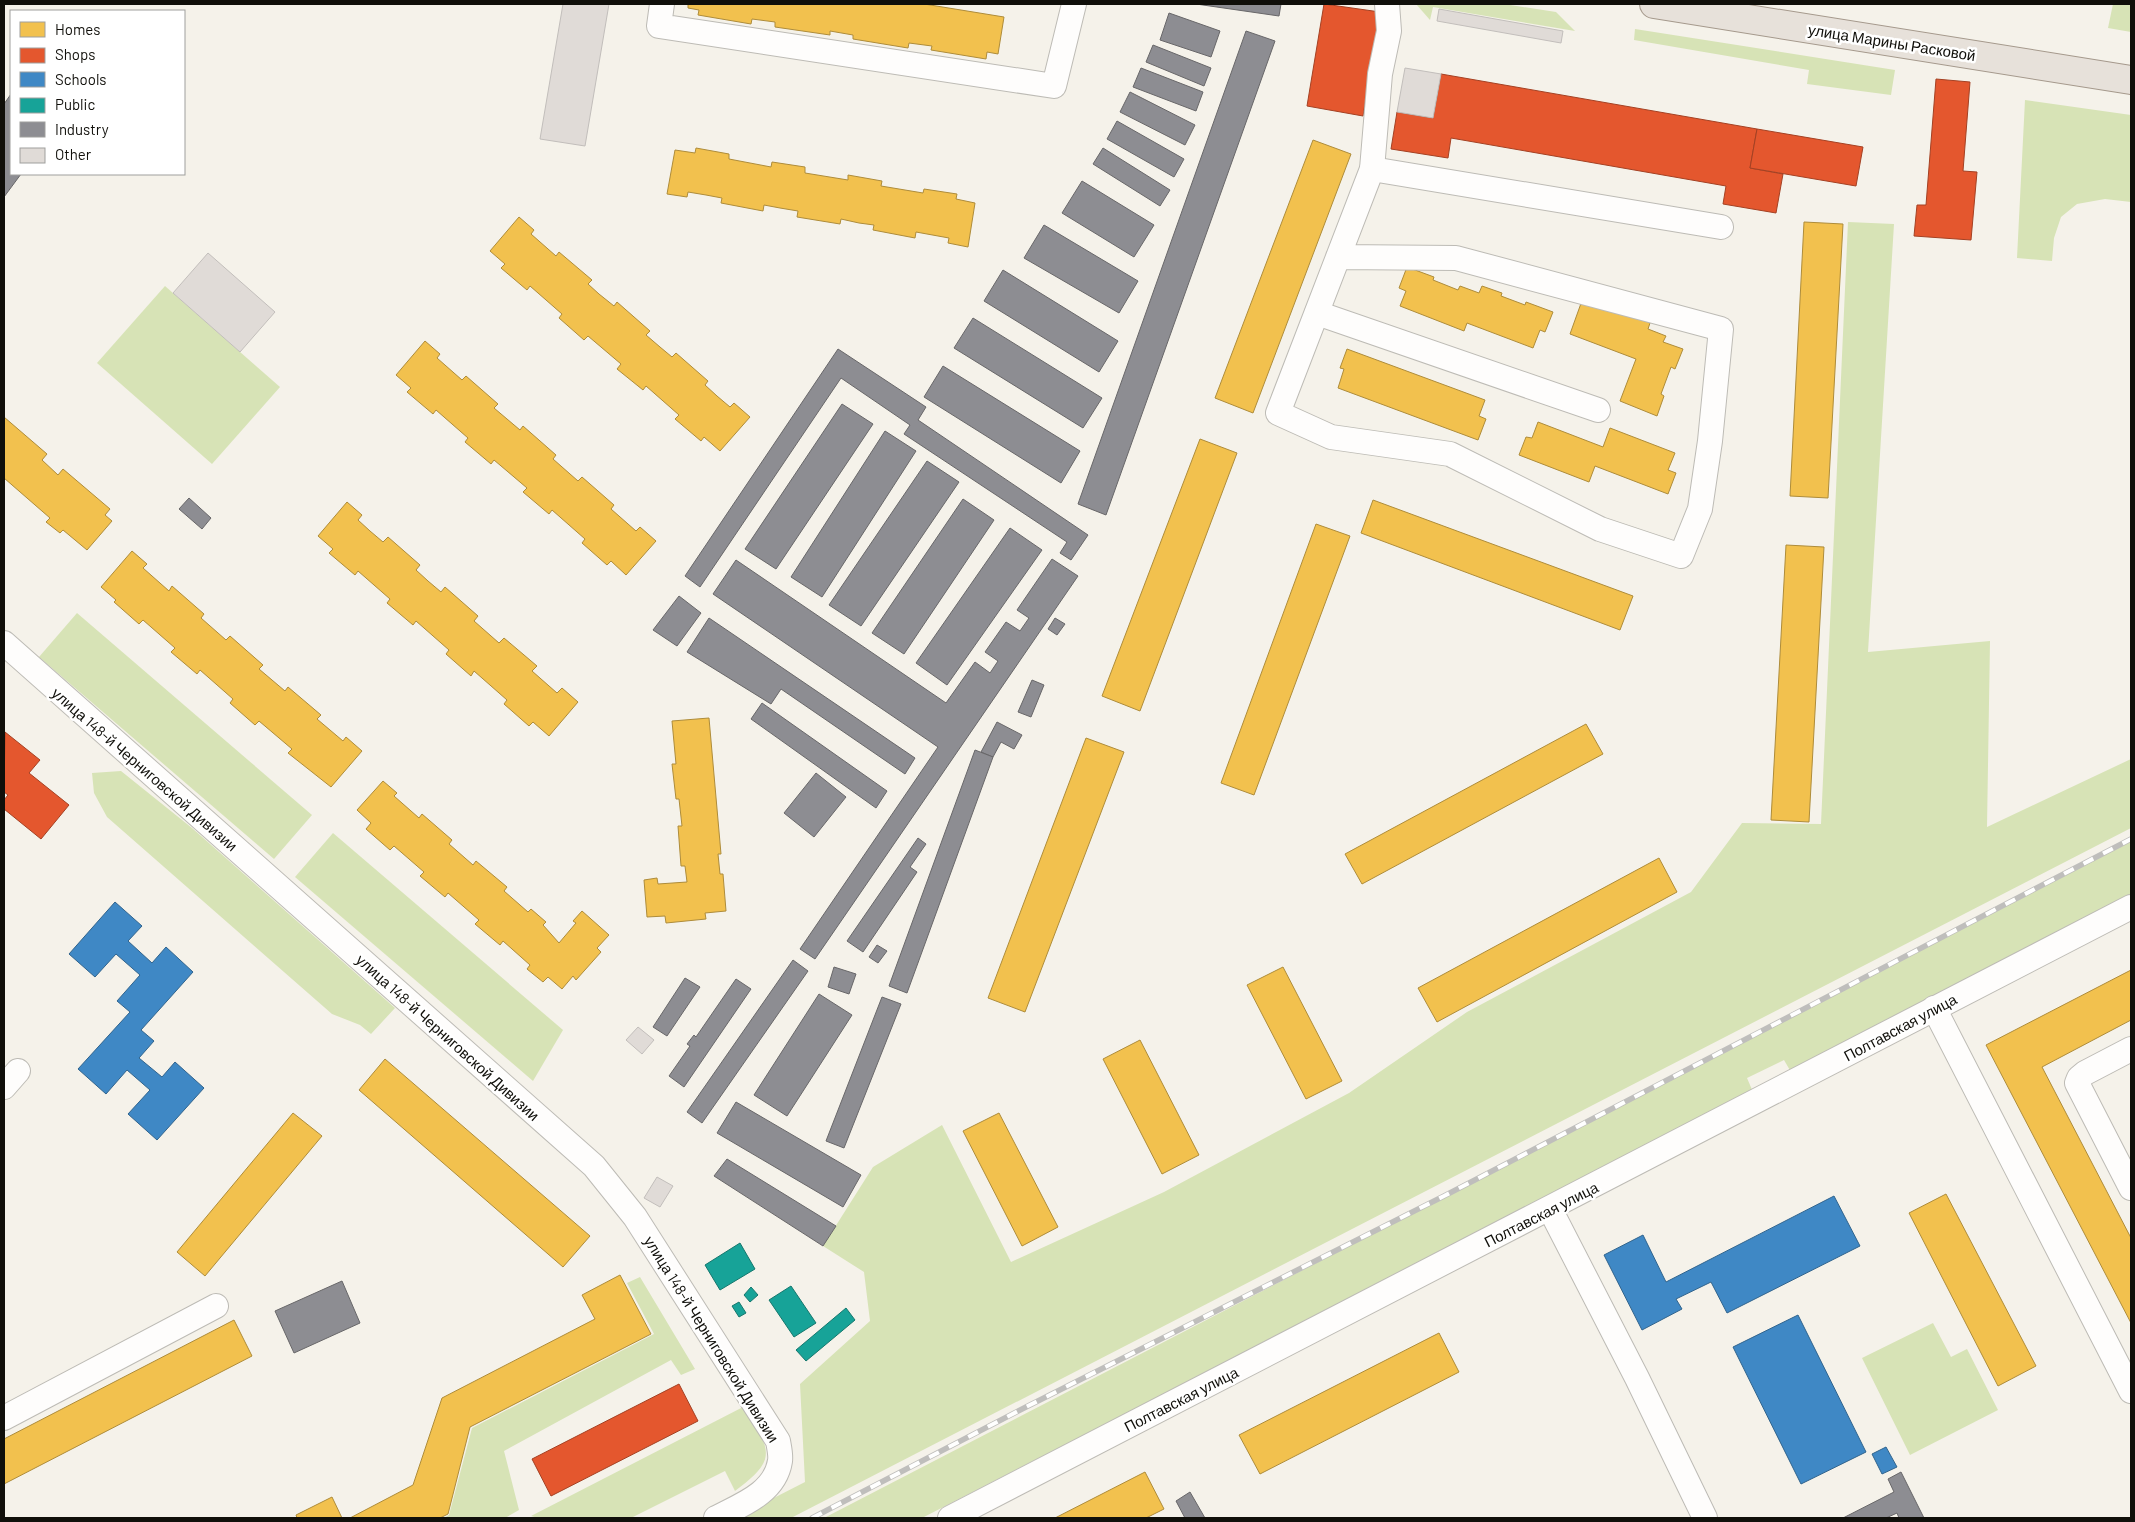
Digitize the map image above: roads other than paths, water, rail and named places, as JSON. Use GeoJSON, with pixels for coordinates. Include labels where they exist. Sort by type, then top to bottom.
{"type":"FeatureCollection","features":[{"type":"Feature","properties":{"kind":"main road","name":"улица Марины Расковой"},"geometry":{"type":"LineString","coordinates":[[1654,4],[2131,80]]}},
{"type":"Feature","properties":{"kind":"street"},"geometry":{"type":"LineString","coordinates":[[662,4],[659,26],[1054,86],[1074,4]]}},
{"type":"Feature","properties":{"kind":"street"},"geometry":{"type":"LineString","coordinates":[[1338,257],[1456,258],[1722,329],[1710,441],[1700,510],[1681,556],[1600,529],[1450,454],[1331,437],[1278,413],[1338,257],[1372,169],[1380,74],[1389,31],[1387,4]]}},
{"type":"Feature","properties":{"kind":"street"},"geometry":{"type":"LineString","coordinates":[[1372,169],[1721,227]]}},
{"type":"Feature","properties":{"kind":"street"},"geometry":{"type":"LineString","coordinates":[[1317,312],[1598,410]]}},
{"type":"Feature","properties":{"kind":"street","name":"улица 148-й Черниговской Дивизии"},"geometry":{"type":"LineString","coordinates":[[4,644],[594,1166],[635,1217],[778,1441],[780,1460],[769,1487],[754,1499],[716,1518]]}},
{"type":"Feature","properties":{"kind":"street","name":"Полтавская улица"},"geometry":{"type":"LineString","coordinates":[[950,1518],[1550,1209],[1934,1008],[2129,913]]}},
{"type":"Feature","properties":{"kind":"street"},"geometry":{"type":"LineString","coordinates":[[1934,1008],[2131,1391]]}},
{"type":"Feature","properties":{"kind":"street"},"geometry":{"type":"LineString","coordinates":[[2131,1049],[2084,1073],[2077,1083],[2131,1188]]}},
{"type":"Feature","properties":{"kind":"street"},"geometry":{"type":"LineString","coordinates":[[1550,1209],[1637,1378],[1705,1518]]}},
{"type":"Feature","properties":{"kind":"street"},"geometry":{"type":"LineString","coordinates":[[4,1418],[216,1306]]}},
{"type":"Feature","properties":{"kind":"railway"},"geometry":{"type":"LineString","coordinates":[[812,1518],[1026,1407],[1444,1196],[2131,839]]}}]}
